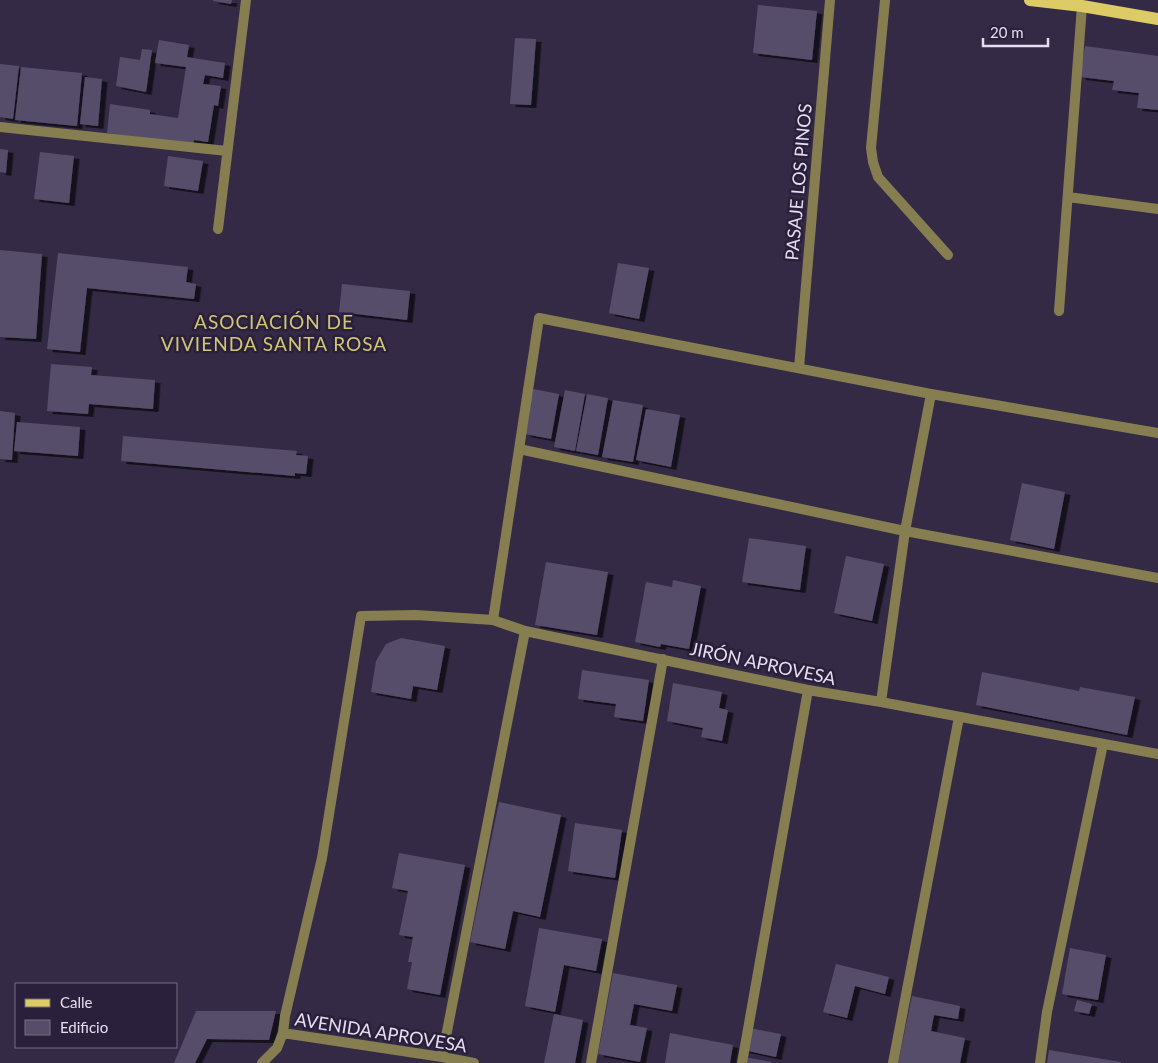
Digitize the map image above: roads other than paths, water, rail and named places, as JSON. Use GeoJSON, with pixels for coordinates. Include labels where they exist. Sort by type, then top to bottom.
{"type":"FeatureCollection","features":[{"type":"Feature","properties":{"kind":"main road"},"geometry":{"type":"LineString","coordinates":[[1030,0],[1082,6],[1158,19]]}},
{"type":"Feature","properties":{"kind":"street"},"geometry":{"type":"LineString","coordinates":[[218,228],[246,0]]}},
{"type":"Feature","properties":{"kind":"street","name":"PASAJE LOS PINOS"},"geometry":{"type":"LineString","coordinates":[[799,368],[830,0]]}},
{"type":"Feature","properties":{"kind":"street"},"geometry":{"type":"LineString","coordinates":[[885,0],[871,148],[873,162],[878,176],[948,255]]}},
{"type":"Feature","properties":{"kind":"street"},"geometry":{"type":"LineString","coordinates":[[1059,311],[1082,6]]}},
{"type":"Feature","properties":{"kind":"street"},"geometry":{"type":"LineString","coordinates":[[0,127],[227,151]]}},
{"type":"Feature","properties":{"kind":"street"},"geometry":{"type":"LineString","coordinates":[[1068,197],[1158,209]]}},
{"type":"Feature","properties":{"kind":"street"},"geometry":{"type":"LineString","coordinates":[[493,620],[539,318],[931,394],[1158,433]]}},
{"type":"Feature","properties":{"kind":"street"},"geometry":{"type":"LineString","coordinates":[[880,702],[905,531],[931,394]]}},
{"type":"Feature","properties":{"kind":"street"},"geometry":{"type":"LineString","coordinates":[[520,449],[905,531],[1158,578]]}},
{"type":"Feature","properties":{"kind":"street","name":"JIRÓN APROVESA"},"geometry":{"type":"LineString","coordinates":[[283,1033],[285,1016],[322,858],[361,616],[416,615],[493,620],[525,631],[808,690],[1158,754]]}},
{"type":"Feature","properties":{"kind":"street"},"geometry":{"type":"LineString","coordinates":[[442,1057],[525,631]]}},
{"type":"Feature","properties":{"kind":"street"},"geometry":{"type":"LineString","coordinates":[[591,1063],[663,659]]}},
{"type":"Feature","properties":{"kind":"street"},"geometry":{"type":"LineString","coordinates":[[742,1063],[808,690]]}},
{"type":"Feature","properties":{"kind":"street"},"geometry":{"type":"LineString","coordinates":[[893,1063],[959,717]]}},
{"type":"Feature","properties":{"kind":"street"},"geometry":{"type":"LineString","coordinates":[[1040,1063],[1047,1012],[1103,744]]}},
{"type":"Feature","properties":{"kind":"street"},"geometry":{"type":"LineString","coordinates":[[262,1063],[277,1048],[283,1033]]}},
{"type":"Feature","properties":{"kind":"street","name":"AVENIDA APROVESA"},"geometry":{"type":"LineString","coordinates":[[283,1033],[474,1063]]}},
{"type":"Feature","properties":{"kind":"district","name":"ASOCIACIÓN DE VIVIENDA SANTA ROSA"},"geometry":{"type":"Point","coordinates":[274,332]}}]}
